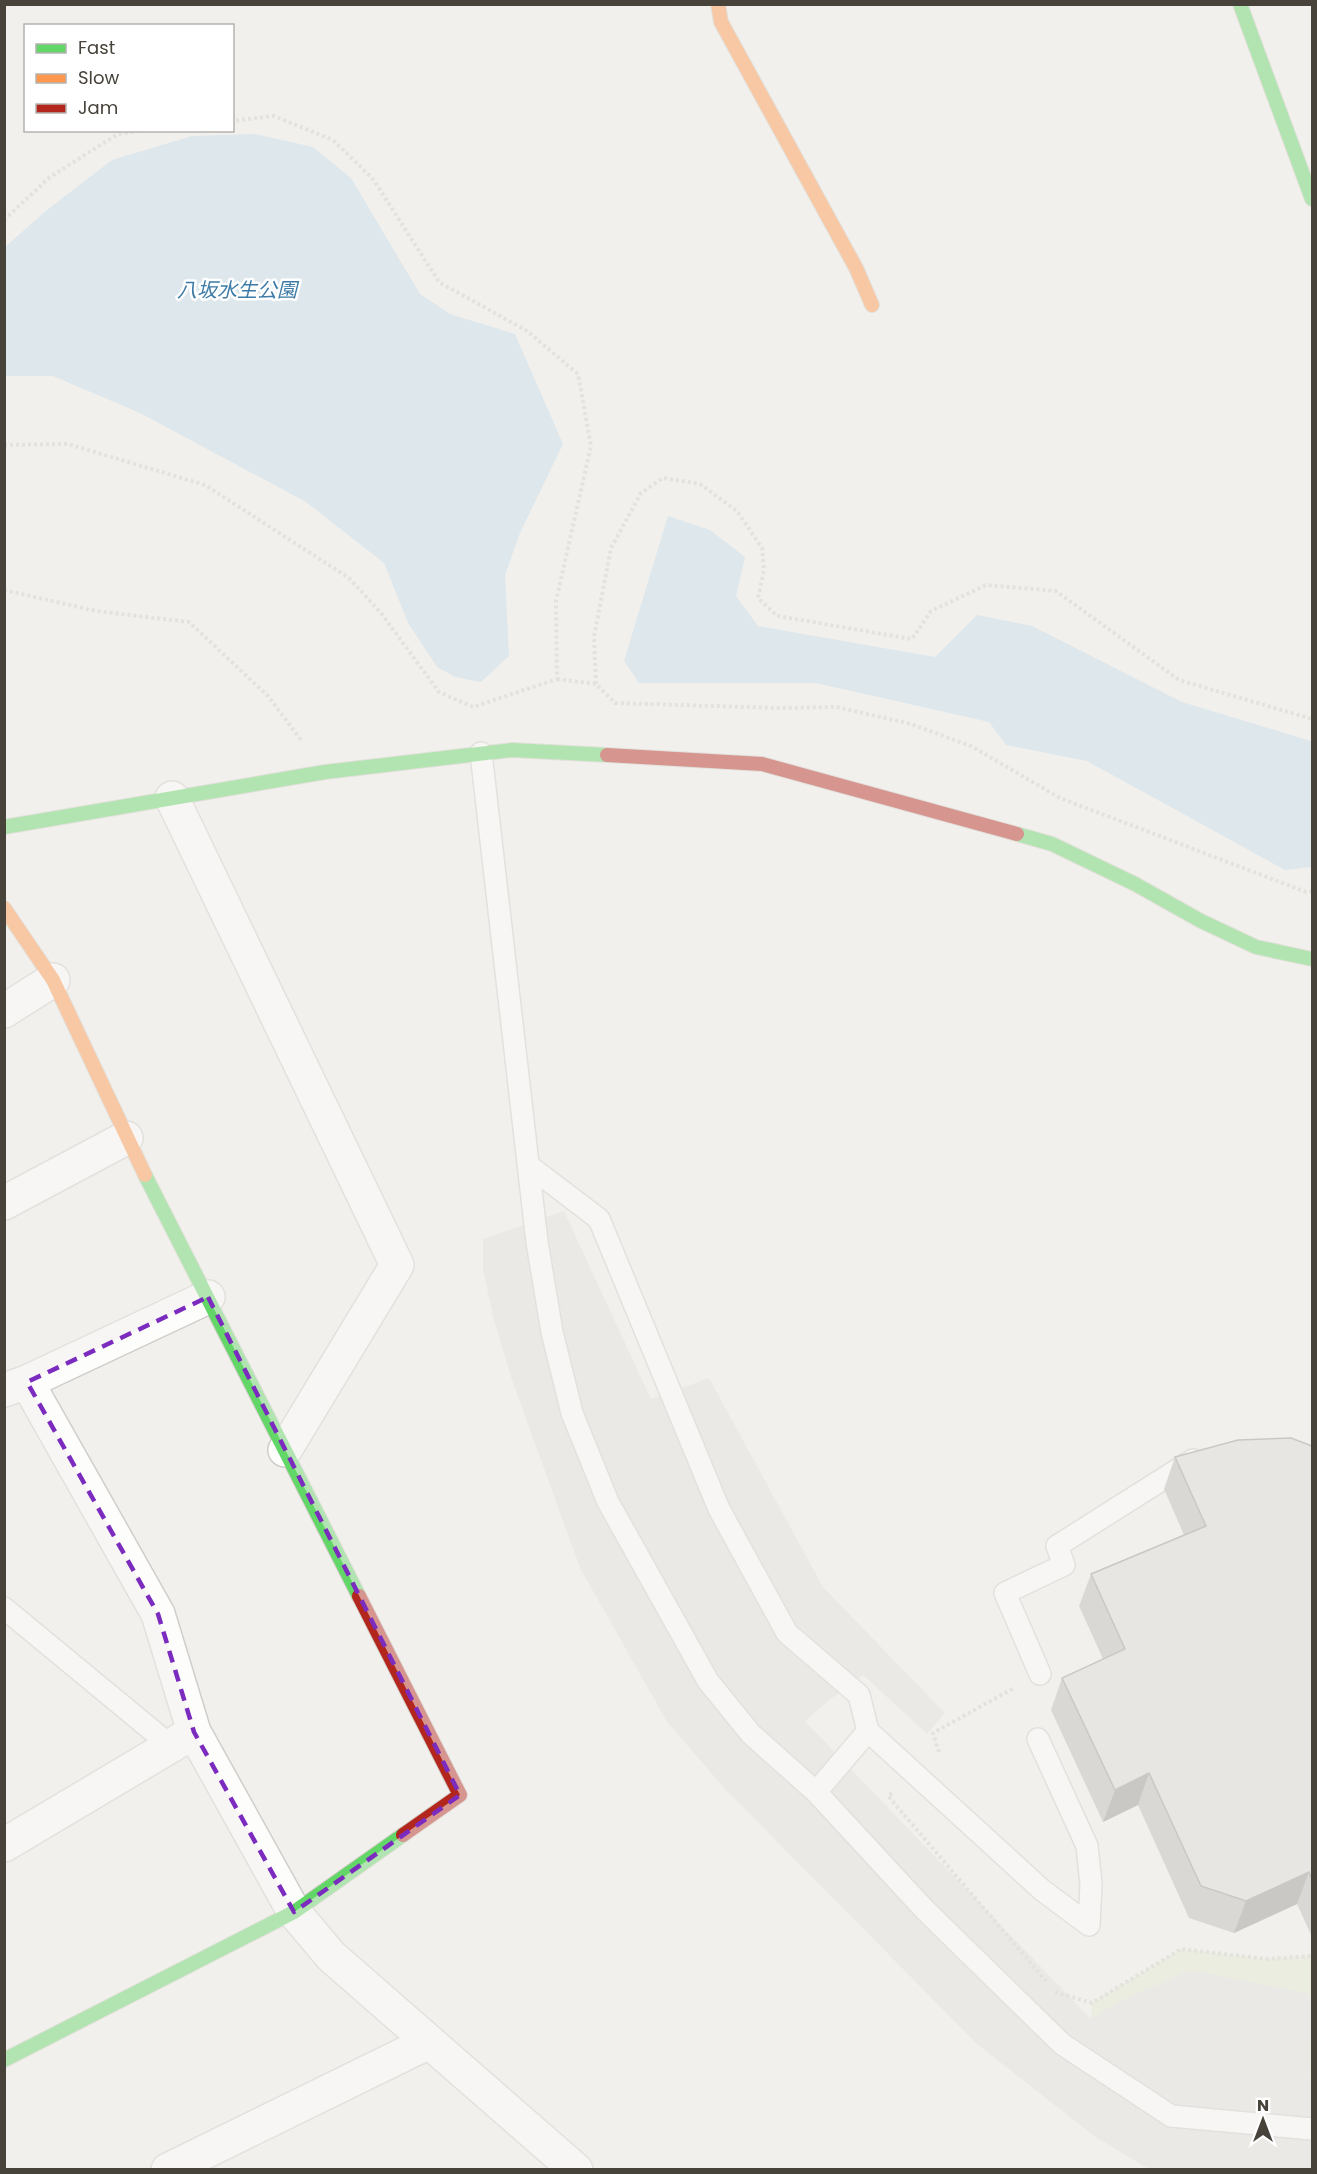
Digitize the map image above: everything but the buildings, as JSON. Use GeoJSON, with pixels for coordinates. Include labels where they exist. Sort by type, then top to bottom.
{"type":"FeatureCollection","features":[{"type":"Feature","properties":{"kind":"street"},"geometry":{"type":"LineString","coordinates":[[718,4],[721,22],[856,268],[872,305]]}},
{"type":"Feature","properties":{"kind":"street"},"geometry":{"type":"LineString","coordinates":[[1240,4],[1312,199]]}},
{"type":"Feature","properties":{"kind":"street"},"geometry":{"type":"LineString","coordinates":[[4,827],[325,772],[512,750],[762,764],[1052,844],[1256,947],[1312,958]]}},
{"type":"Feature","properties":{"kind":"street"},"geometry":{"type":"LineString","coordinates":[[172,798],[397,1265],[285,1450]]}},
{"type":"Feature","properties":{"kind":"street"},"geometry":{"type":"LineString","coordinates":[[4,908],[53,980],[126,1138],[460,1795],[294,1912],[4,2061]]}},
{"type":"Feature","properties":{"kind":"street"},"geometry":{"type":"LineString","coordinates":[[4,1011],[53,980]]}},
{"type":"Feature","properties":{"kind":"street"},"geometry":{"type":"LineString","coordinates":[[4,1203],[126,1138]]}},
{"type":"Feature","properties":{"kind":"street"},"geometry":{"type":"LineString","coordinates":[[207,1297],[16,1386],[158,1614],[182,1739],[294,1912],[331,1956],[429,2042],[563,2166]]}},
{"type":"Feature","properties":{"kind":"street"},"geometry":{"type":"LineString","coordinates":[[4,1845],[182,1739]]}},
{"type":"Feature","properties":{"kind":"street"},"geometry":{"type":"LineString","coordinates":[[168,2169],[429,2042]]}},
{"type":"Feature","properties":{"kind":"lane"},"geometry":{"type":"LineString","coordinates":[[481,753],[537,1242],[552,1332],[572,1413],[608,1502],[708,1681],[752,1734],[816,1792],[925,1911],[1062,2044],[1172,2116],[1312,2129]]}},
{"type":"Feature","properties":{"kind":"lane"},"geometry":{"type":"LineString","coordinates":[[528,1166],[599,1219],[719,1509],[787,1633],[860,1695],[868,1731],[1042,1890],[1089,1925],[1091,1884],[1087,1846],[1038,1739]]}},
{"type":"Feature","properties":{"kind":"lane"},"geometry":{"type":"LineString","coordinates":[[1040,1674],[1005,1593],[1064,1565],[1057,1546],[1203,1454],[1214,1454]]}},
{"type":"Feature","properties":{"kind":"lane"},"geometry":{"type":"LineString","coordinates":[[4,1608],[182,1739]]}},
{"type":"Feature","properties":{"kind":"lane"},"geometry":{"type":"LineString","coordinates":[[816,1792],[868,1731]]}},
{"type":"Feature","properties":{"kind":"path"},"geometry":{"type":"LineString","coordinates":[[234,121],[274,116],[333,140],[373,179],[439,282],[527,331],[578,374],[591,446],[556,601],[557,679]]}},
{"type":"Feature","properties":{"kind":"path"},"geometry":{"type":"LineString","coordinates":[[4,220],[50,177],[118,134],[132,132]]}},
{"type":"Feature","properties":{"kind":"path"},"geometry":{"type":"LineString","coordinates":[[4,445],[68,444],[205,485],[349,578],[381,613],[439,692],[473,707],[557,679],[596,684],[615,704],[836,707],[911,724],[971,746],[1060,798],[1306,892],[1312,891]]}},
{"type":"Feature","properties":{"kind":"path"},"geometry":{"type":"LineString","coordinates":[[596,684],[594,637],[611,548],[641,492],[663,478],[700,484],[737,511],[762,548],[764,570],[758,598],[777,616],[912,639],[931,611],[986,585],[1056,591],[1179,680],[1312,719]]}},
{"type":"Feature","properties":{"kind":"path"},"geometry":{"type":"LineString","coordinates":[[4,590],[96,611],[189,622],[268,696],[325,772]]}},
{"type":"Feature","properties":{"kind":"highlighted area"},"geometry":{"type":"Polygon","coordinates":[[[208,1297],[460,1795],[294,1912],[194,1732],[158,1614],[27,1382],[208,1297]]]}},
{"type":"Feature","properties":{"kind":"green space"},"geometry":{"type":"Polygon","coordinates":[[[1181,1949],[1267,1959],[1312,1956],[1312,2097],[1310,2076],[1091,2020],[1092,2003],[1181,1949]]]}},
{"type":"Feature","properties":{"kind":"shaded area"},"geometry":{"type":"Polygon","coordinates":[[[564,1211],[651,1399],[709,1378],[823,1587],[945,1713],[927,1734],[863,1675],[805,1721],[1091,2019],[1120,2001],[1190,1970],[1312,1994],[1310,2076],[1312,2169],[1151,2169],[1094,2136],[977,2044],[726,1790],[667,1722],[580,1568],[512,1380],[493,1317],[483,1269],[483,1239],[564,1211]]]}},
{"type":"Feature","properties":{"kind":"water","name":"八坂水生公園"},"geometry":{"type":"Polygon","coordinates":[[[255,134],[313,147],[351,178],[420,294],[450,314],[515,334],[563,444],[520,533],[505,575],[509,656],[481,682],[455,677],[437,667],[408,623],[384,563],[306,502],[140,413],[53,376],[5,376],[5,247],[47,210],[112,160],[192,136],[255,134]]]}},
{"type":"Feature","properties":{"kind":"water"},"geometry":{"type":"Polygon","coordinates":[[[668,516],[710,530],[745,557],[736,596],[758,626],[935,657],[977,615],[1032,626],[1182,702],[1311,741],[1312,867],[1285,870],[1087,761],[1006,745],[989,722],[816,683],[639,683],[624,661],[668,516]]]}},
{"type":"Feature","properties":{"kind":"traffic: fast"},"geometry":{"type":"LineString","coordinates":[[1240,4],[1312,199]]}},
{"type":"Feature","properties":{"kind":"traffic: fast"},"geometry":{"type":"LineString","coordinates":[[4,827],[325,772],[512,750],[607,755]]}},
{"type":"Feature","properties":{"kind":"traffic: fast"},"geometry":{"type":"LineString","coordinates":[[1017,834],[1052,844],[1256,947],[1312,959]]}},
{"type":"Feature","properties":{"kind":"traffic: fast"},"geometry":{"type":"LineString","coordinates":[[145,1175],[359,1596]]}},
{"type":"Feature","properties":{"kind":"traffic: fast"},"geometry":{"type":"LineString","coordinates":[[4,2060],[294,1912],[403,1835]]}},
{"type":"Feature","properties":{"kind":"traffic: slow"},"geometry":{"type":"LineString","coordinates":[[718,4],[721,22],[856,268],[872,305]]}},
{"type":"Feature","properties":{"kind":"traffic: slow"},"geometry":{"type":"LineString","coordinates":[[4,908],[53,980],[145,1175]]}},
{"type":"Feature","properties":{"kind":"traffic: jam"},"geometry":{"type":"LineString","coordinates":[[607,755],[762,764],[1017,834]]}},
{"type":"Feature","properties":{"kind":"traffic: jam"},"geometry":{"type":"LineString","coordinates":[[359,1596],[460,1795],[403,1835]]}}]}
